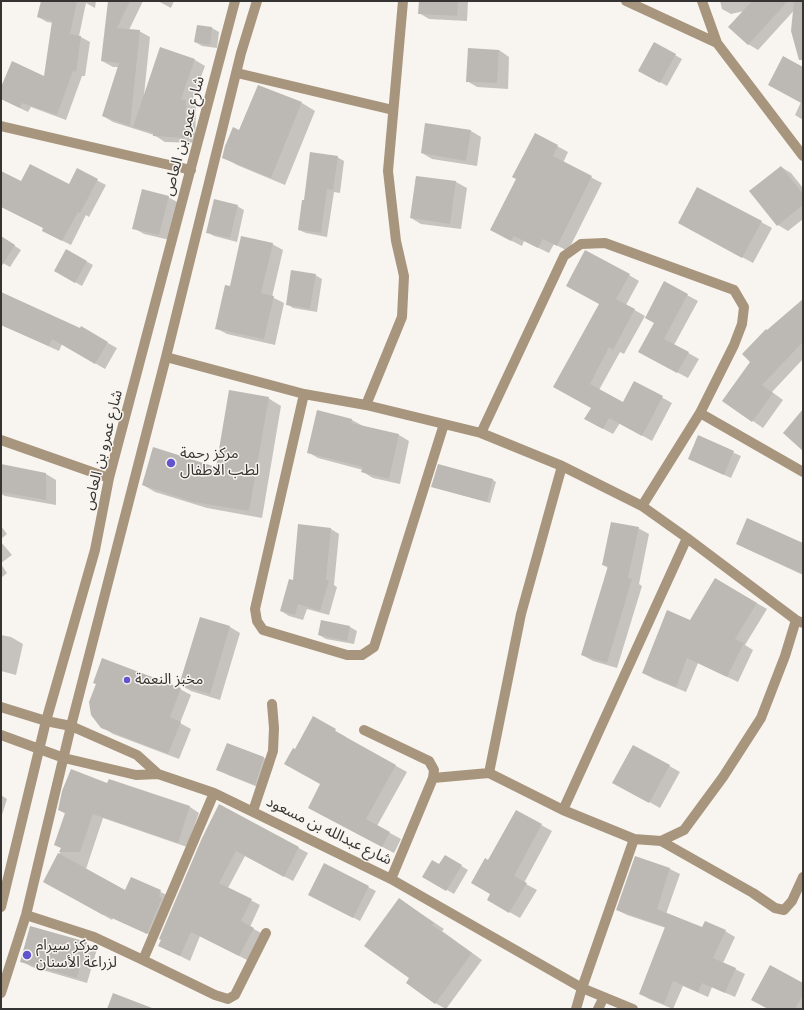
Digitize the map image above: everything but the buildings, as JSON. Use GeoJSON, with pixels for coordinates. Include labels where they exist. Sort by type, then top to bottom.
{"type":"FeatureCollection","features":[{"type":"Feature","properties":{"kind":"street","name":"شارع عمرو بن العاص"},"geometry":{"type":"LineString","coordinates":[[1,907],[46,721],[95,550],[110,478],[235,1]]}},
{"type":"Feature","properties":{"kind":"street"},"geometry":{"type":"LineString","coordinates":[[1,993],[26,915],[71,726],[166,357],[204,198],[241,53],[257,1]]}},
{"type":"Feature","properties":{"kind":"street"},"geometry":{"type":"LineString","coordinates":[[366,405],[402,317],[404,276],[396,241],[388,171],[403,1]]}},
{"type":"Feature","properties":{"kind":"street"},"geometry":{"type":"LineString","coordinates":[[626,1],[717,43]]}},
{"type":"Feature","properties":{"kind":"street"},"geometry":{"type":"LineString","coordinates":[[702,1],[717,43],[803,156]]}},
{"type":"Feature","properties":{"kind":"street"},"geometry":{"type":"LineString","coordinates":[[236,73],[393,110]]}},
{"type":"Feature","properties":{"kind":"street"},"geometry":{"type":"LineString","coordinates":[[1,126],[191,170]]}},
{"type":"Feature","properties":{"kind":"street"},"geometry":{"type":"LineString","coordinates":[[481,433],[564,256],[581,244],[605,243],[734,290],[744,307],[742,324],[734,345],[700,413],[642,506]]}},
{"type":"Feature","properties":{"kind":"street"},"geometry":{"type":"LineString","coordinates":[[166,357],[304,394],[366,405],[481,433],[562,466],[642,506],[800,622],[761,718],[723,777],[684,830],[661,841]]}},
{"type":"Feature","properties":{"kind":"street"},"geometry":{"type":"LineString","coordinates":[[304,394],[255,609],[257,621],[263,630],[347,655],[362,655],[374,647],[444,424]]}},
{"type":"Feature","properties":{"kind":"street"},"geometry":{"type":"LineString","coordinates":[[700,413],[803,472]]}},
{"type":"Feature","properties":{"kind":"street"},"geometry":{"type":"LineString","coordinates":[[1,440],[110,478]]}},
{"type":"Feature","properties":{"kind":"street"},"geometry":{"type":"LineString","coordinates":[[489,773],[521,614],[562,466]]}},
{"type":"Feature","properties":{"kind":"street"},"geometry":{"type":"LineString","coordinates":[[563,810],[687,538]]}},
{"type":"Feature","properties":{"kind":"street"},"geometry":{"type":"LineString","coordinates":[[253,811],[273,751],[274,728],[272,704]]}},
{"type":"Feature","properties":{"kind":"street","name":"شارع عبدالله بن مسعود"},"geometry":{"type":"LineString","coordinates":[[1,707],[46,721],[71,726],[137,755],[158,774],[214,793],[391,879],[582,988],[633,1009]]}},
{"type":"Feature","properties":{"kind":"street"},"geometry":{"type":"LineString","coordinates":[[364,730],[429,761],[434,770],[433,778],[391,879]]}},
{"type":"Feature","properties":{"kind":"street"},"geometry":{"type":"LineString","coordinates":[[1,735],[64,758],[136,775],[158,774]]}},
{"type":"Feature","properties":{"kind":"street"},"geometry":{"type":"LineString","coordinates":[[433,778],[489,773],[563,810],[634,839],[661,841],[753,893],[775,908],[784,910],[792,901],[803,877]]}},
{"type":"Feature","properties":{"kind":"street"},"geometry":{"type":"LineString","coordinates":[[143,960],[214,793]]}},
{"type":"Feature","properties":{"kind":"street"},"geometry":{"type":"LineString","coordinates":[[576,1009],[634,839]]}},
{"type":"Feature","properties":{"kind":"street"},"geometry":{"type":"LineString","coordinates":[[26,915],[94,937],[215,995],[228,999],[235,995],[266,933]]}},
{"type":"Feature","properties":{"kind":"street"},"geometry":{"type":"LineString","coordinates":[[598,1009],[604,997]]}},
{"type":"Feature","properties":{"kind":"place","name":"مركز رحمة لطب الاطفال"},"geometry":{"type":"Point","coordinates":[171,463]}},
{"type":"Feature","properties":{"kind":"place","name":"مخبز النعمة"},"geometry":{"type":"Point","coordinates":[127,680]}},
{"type":"Feature","properties":{"kind":"place","name":"مركز سيرام لزراعة الأسنان"},"geometry":{"type":"Point","coordinates":[27,955]}}]}
